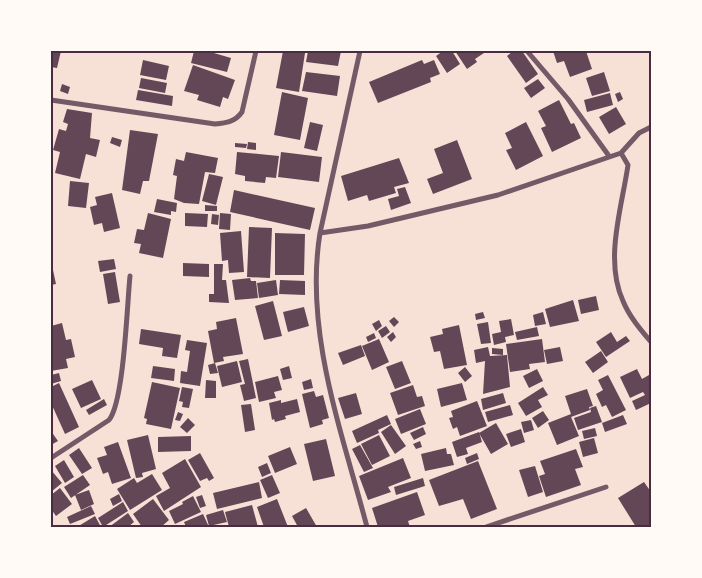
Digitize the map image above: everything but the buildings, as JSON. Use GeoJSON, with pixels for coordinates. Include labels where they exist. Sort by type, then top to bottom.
{"type":"FeatureCollection","features":[{"type":"Feature","properties":{"kind":"street"},"geometry":{"type":"LineString","coordinates":[[51,100],[215,124],[227,122],[237,119],[242,112],[256,51]]}},
{"type":"Feature","properties":{"kind":"street"},"geometry":{"type":"LineString","coordinates":[[360,51],[320,233],[316,258],[315,294],[320,336],[329,384],[367,527]]}},
{"type":"Feature","properties":{"kind":"street"},"geometry":{"type":"LineString","coordinates":[[527,51],[568,99],[609,156]]}},
{"type":"Feature","properties":{"kind":"street"},"geometry":{"type":"LineString","coordinates":[[320,233],[368,226],[498,195],[621,153],[639,133],[651,128]]}},
{"type":"Feature","properties":{"kind":"street"},"geometry":{"type":"LineString","coordinates":[[621,153],[628,165],[616,246],[616,280],[623,302],[651,342]]}},
{"type":"Feature","properties":{"kind":"street"},"geometry":{"type":"LineString","coordinates":[[51,458],[114,415],[119,393],[130,276]]}},
{"type":"Feature","properties":{"kind":"street"},"geometry":{"type":"LineString","coordinates":[[486,527],[606,487]]}}]}
